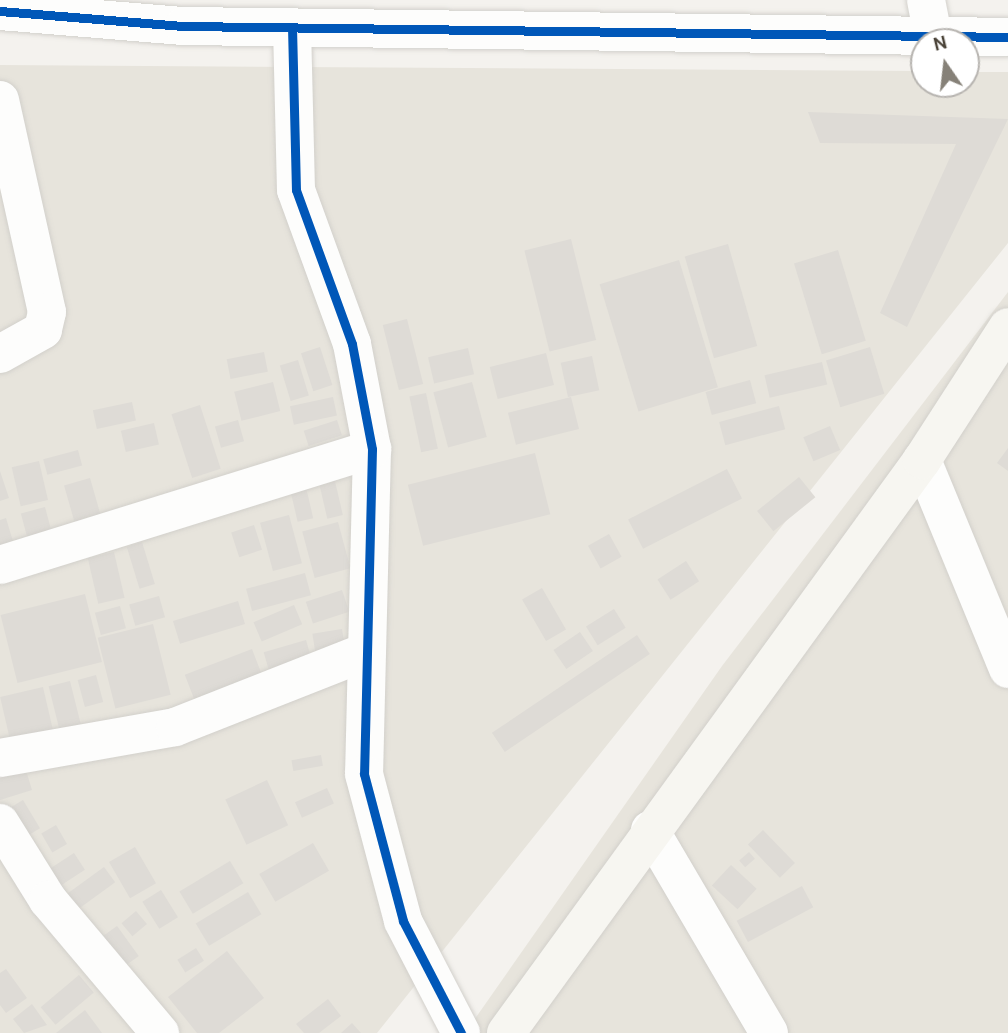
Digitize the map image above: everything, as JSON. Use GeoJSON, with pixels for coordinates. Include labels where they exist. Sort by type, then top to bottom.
{"type":"FeatureCollection","features":[{"type":"Feature","properties":{"kind":"street"},"geometry":{"type":"LineString","coordinates":[[0,11],[77,20],[292,27],[449,14],[929,16],[1008,37]]}},
{"type":"Feature","properties":{"kind":"street"},"geometry":{"type":"LineString","coordinates":[[292,27],[296,190],[352,344],[372,449],[363,653],[364,774],[383,856],[402,921],[461,1033]]}},
{"type":"Feature","properties":{"kind":"street"},"geometry":{"type":"LineString","coordinates":[[0,100],[47,312],[43,330],[0,354]]}},
{"type":"Feature","properties":{"kind":"street"},"geometry":{"type":"LineString","coordinates":[[506,1033],[650,830],[922,460],[1008,327]]}},
{"type":"Feature","properties":{"kind":"street"},"geometry":{"type":"LineString","coordinates":[[0,565],[372,449]]}},
{"type":"Feature","properties":{"kind":"street"},"geometry":{"type":"LineString","coordinates":[[922,460],[1008,669]]}},
{"type":"Feature","properties":{"kind":"street"},"geometry":{"type":"LineString","coordinates":[[0,758],[174,727],[363,653]]}},
{"type":"Feature","properties":{"kind":"street"},"geometry":{"type":"LineString","coordinates":[[0,822],[48,900],[160,1033]]}},
{"type":"Feature","properties":{"kind":"street"},"geometry":{"type":"LineString","coordinates":[[650,830],[769,1033]]}},
{"type":"Feature","properties":{"kind":"shaded area"},"geometry":{"type":"Polygon","coordinates":[[[0,65],[910,71],[910,98],[980,98],[980,72],[1008,72],[1008,243],[377,1033],[0,1033],[0,65]]]}},
{"type":"Feature","properties":{"kind":"shaded area"},"geometry":{"type":"Polygon","coordinates":[[[1008,292],[1008,1033],[465,1033],[722,666],[1008,292]]]}},
{"type":"Feature","properties":{"kind":"building"},"geometry":{"type":"Polygon","coordinates":[[[808,112],[1008,119],[907,327],[880,313],[956,144],[820,143],[808,112]]]}},
{"type":"Feature","properties":{"kind":"building"},"geometry":{"type":"Polygon","coordinates":[[[571,239],[596,340],[550,352],[524,251],[571,239]]]}},
{"type":"Feature","properties":{"kind":"building"},"geometry":{"type":"Polygon","coordinates":[[[728,244],[757,346],[714,358],[685,256],[728,244]]]}},
{"type":"Feature","properties":{"kind":"building"},"geometry":{"type":"Polygon","coordinates":[[[838,250],[866,341],[822,354],[794,263],[838,250]]]}},
{"type":"Feature","properties":{"kind":"building"},"geometry":{"type":"Polygon","coordinates":[[[679,260],[718,387],[639,411],[600,284],[679,260]]]}},
{"type":"Feature","properties":{"kind":"building"},"geometry":{"type":"Polygon","coordinates":[[[407,319],[423,384],[399,390],[383,325],[407,319]]]}},
{"type":"Feature","properties":{"kind":"building"},"geometry":{"type":"Polygon","coordinates":[[[320,347],[332,385],[313,391],[301,353],[320,347]]]}},
{"type":"Feature","properties":{"kind":"building"},"geometry":{"type":"Polygon","coordinates":[[[870,347],[884,394],[840,407],[826,360],[870,347]]]}},
{"type":"Feature","properties":{"kind":"building"},"geometry":{"type":"Polygon","coordinates":[[[468,348],[474,374],[434,384],[428,357],[468,348]]]}},
{"type":"Feature","properties":{"kind":"building"},"geometry":{"type":"Polygon","coordinates":[[[264,352],[268,372],[231,379],[227,359],[264,352]]]}},
{"type":"Feature","properties":{"kind":"building"},"geometry":{"type":"Polygon","coordinates":[[[546,353],[554,385],[498,399],[490,367],[546,353]]]}},
{"type":"Feature","properties":{"kind":"building"},"geometry":{"type":"Polygon","coordinates":[[[592,356],[599,390],[568,397],[561,363],[592,356]]]}},
{"type":"Feature","properties":{"kind":"building"},"geometry":{"type":"Polygon","coordinates":[[[298,360],[309,395],[291,401],[280,366],[298,360]]]}},
{"type":"Feature","properties":{"kind":"building"},"geometry":{"type":"Polygon","coordinates":[[[822,362],[827,384],[770,398],[765,375],[822,362]]]}},
{"type":"Feature","properties":{"kind":"building"},"geometry":{"type":"Polygon","coordinates":[[[750,380],[756,403],[712,415],[706,392],[750,380]]]}},
{"type":"Feature","properties":{"kind":"building"},"geometry":{"type":"Polygon","coordinates":[[[273,382],[280,411],[241,421],[234,392],[273,382]]]}},
{"type":"Feature","properties":{"kind":"building"},"geometry":{"type":"Polygon","coordinates":[[[472,382],[487,437],[448,447],[433,392],[472,382]]]}},
{"type":"Feature","properties":{"kind":"building"},"geometry":{"type":"Polygon","coordinates":[[[426,393],[438,449],[421,452],[409,397],[426,393]]]}},
{"type":"Feature","properties":{"kind":"building"},"geometry":{"type":"Polygon","coordinates":[[[333,397],[337,416],[294,425],[290,406],[333,397]]]}},
{"type":"Feature","properties":{"kind":"building"},"geometry":{"type":"Polygon","coordinates":[[[571,397],[579,429],[516,445],[508,413],[571,397]]]}},
{"type":"Feature","properties":{"kind":"building"},"geometry":{"type":"Polygon","coordinates":[[[132,402],[136,421],[97,429],[93,410],[132,402]]]}},
{"type":"Feature","properties":{"kind":"building"},"geometry":{"type":"Polygon","coordinates":[[[200,405],[221,469],[192,478],[171,414],[200,405]]]}},
{"type":"Feature","properties":{"kind":"building"},"geometry":{"type":"Polygon","coordinates":[[[779,406],[785,429],[725,445],[719,422],[779,406]]]}},
{"type":"Feature","properties":{"kind":"building"},"geometry":{"type":"Polygon","coordinates":[[[238,420],[244,441],[221,448],[215,427],[238,420]]]}},
{"type":"Feature","properties":{"kind":"building"},"geometry":{"type":"Polygon","coordinates":[[[337,420],[342,435],[309,446],[304,431],[337,420]]]}},
{"type":"Feature","properties":{"kind":"building"},"geometry":{"type":"Polygon","coordinates":[[[154,423],[159,444],[126,452],[121,431],[154,423]]]}},
{"type":"Feature","properties":{"kind":"building"},"geometry":{"type":"Polygon","coordinates":[[[830,426],[840,450],[813,461],[803,437],[830,426]]]}},
{"type":"Feature","properties":{"kind":"building"},"geometry":{"type":"Polygon","coordinates":[[[1008,448],[1008,471],[997,463],[1008,448]]]}},
{"type":"Feature","properties":{"kind":"building"},"geometry":{"type":"Polygon","coordinates":[[[78,450],[82,465],[47,475],[43,459],[78,450]]]}},
{"type":"Feature","properties":{"kind":"building"},"geometry":{"type":"Polygon","coordinates":[[[535,453],[550,514],[423,546],[408,485],[535,453]]]}},
{"type":"Feature","properties":{"kind":"building"},"geometry":{"type":"Polygon","coordinates":[[[39,461],[48,500],[21,506],[12,467],[39,461]]]}},
{"type":"Feature","properties":{"kind":"building"},"geometry":{"type":"Polygon","coordinates":[[[727,469],[742,498],[643,549],[628,519],[727,469]]]}},
{"type":"Feature","properties":{"kind":"building"},"geometry":{"type":"Polygon","coordinates":[[[0,471],[9,498],[0,501],[0,471]]]}},
{"type":"Feature","properties":{"kind":"building"},"geometry":{"type":"Polygon","coordinates":[[[799,477],[815,497],[773,531],[757,511],[799,477]]]}},
{"type":"Feature","properties":{"kind":"building"},"geometry":{"type":"Polygon","coordinates":[[[90,478],[102,519],[76,527],[64,485],[90,478]]]}},
{"type":"Feature","properties":{"kind":"building"},"geometry":{"type":"Polygon","coordinates":[[[335,481],[343,515],[327,519],[319,485],[335,481]]]}},
{"type":"Feature","properties":{"kind":"building"},"geometry":{"type":"Polygon","coordinates":[[[306,487],[313,518],[298,522],[290,491],[306,487]]]}},
{"type":"Feature","properties":{"kind":"building"},"geometry":{"type":"Polygon","coordinates":[[[45,507],[53,536],[29,542],[21,513],[45,507]]]}},
{"type":"Feature","properties":{"kind":"building"},"geometry":{"type":"Polygon","coordinates":[[[289,515],[302,563],[273,571],[260,523],[289,515]]]}},
{"type":"Feature","properties":{"kind":"building"},"geometry":{"type":"Polygon","coordinates":[[[6,518],[15,548],[0,552],[0,520],[6,518]]]}},
{"type":"Feature","properties":{"kind":"building"},"geometry":{"type":"Polygon","coordinates":[[[338,522],[350,568],[315,578],[302,532],[338,522]]]}},
{"type":"Feature","properties":{"kind":"building"},"geometry":{"type":"Polygon","coordinates":[[[254,525],[262,550],[239,557],[231,532],[254,525]]]}},
{"type":"Feature","properties":{"kind":"building"},"geometry":{"type":"Polygon","coordinates":[[[609,534],[622,557],[601,568],[588,546],[609,534]]]}},
{"type":"Feature","properties":{"kind":"building"},"geometry":{"type":"Polygon","coordinates":[[[142,542],[155,584],[140,589],[127,547],[142,542]]]}},
{"type":"Feature","properties":{"kind":"building"},"geometry":{"type":"Polygon","coordinates":[[[114,552],[125,598],[98,604],[88,558],[114,552]]]}},
{"type":"Feature","properties":{"kind":"building"},"geometry":{"type":"Polygon","coordinates":[[[686,561],[699,581],[671,600],[657,580],[686,561]]]}},
{"type":"Feature","properties":{"kind":"building"},"geometry":{"type":"Polygon","coordinates":[[[305,573],[311,595],[252,611],[246,589],[305,573]]]}},
{"type":"Feature","properties":{"kind":"building"},"geometry":{"type":"Polygon","coordinates":[[[542,588],[566,630],[546,641],[522,600],[542,588]]]}},
{"type":"Feature","properties":{"kind":"building"},"geometry":{"type":"Polygon","coordinates":[[[342,590],[349,612],[313,624],[306,602],[342,590]]]}},
{"type":"Feature","properties":{"kind":"building"},"geometry":{"type":"Polygon","coordinates":[[[85,594],[102,662],[18,683],[1,615],[85,594]]]}},
{"type":"Feature","properties":{"kind":"building"},"geometry":{"type":"Polygon","coordinates":[[[159,596],[165,617],[135,626],[129,605],[159,596]]]}},
{"type":"Feature","properties":{"kind":"building"},"geometry":{"type":"Polygon","coordinates":[[[238,601],[245,624],[180,644],[173,621],[238,601]]]}},
{"type":"Feature","properties":{"kind":"building"},"geometry":{"type":"Polygon","coordinates":[[[294,605],[302,624],[262,642],[253,622],[294,605]]]}},
{"type":"Feature","properties":{"kind":"building"},"geometry":{"type":"Polygon","coordinates":[[[120,606],[126,628],[101,635],[95,613],[120,606]]]}},
{"type":"Feature","properties":{"kind":"building"},"geometry":{"type":"Polygon","coordinates":[[[614,609],[626,628],[598,645],[586,626],[614,609]]]}},
{"type":"Feature","properties":{"kind":"building"},"geometry":{"type":"Polygon","coordinates":[[[153,624],[171,695],[115,709],[98,638],[153,624]]]}},
{"type":"Feature","properties":{"kind":"building"},"geometry":{"type":"Polygon","coordinates":[[[342,629],[345,648],[315,652],[312,634],[342,629]]]}},
{"type":"Feature","properties":{"kind":"building"},"geometry":{"type":"Polygon","coordinates":[[[580,632],[593,651],[566,669],[553,650],[580,632]]]}},
{"type":"Feature","properties":{"kind":"building"},"geometry":{"type":"Polygon","coordinates":[[[637,635],[650,654],[505,752],[492,733],[637,635]]]}},
{"type":"Feature","properties":{"kind":"building"},"geometry":{"type":"Polygon","coordinates":[[[306,640],[311,657],[269,669],[264,652],[306,640]]]}},
{"type":"Feature","properties":{"kind":"building"},"geometry":{"type":"Polygon","coordinates":[[[252,649],[263,677],[196,703],[185,675],[252,649]]]}},
{"type":"Feature","properties":{"kind":"building"},"geometry":{"type":"Polygon","coordinates":[[[96,675],[103,702],[85,707],[78,680],[96,675]]]}},
{"type":"Feature","properties":{"kind":"building"},"geometry":{"type":"Polygon","coordinates":[[[70,681],[82,729],[61,734],[49,686],[70,681]]]}},
{"type":"Feature","properties":{"kind":"building"},"geometry":{"type":"Polygon","coordinates":[[[43,687],[55,740],[12,750],[0,697],[43,687]]]}},
{"type":"Feature","properties":{"kind":"building"},"geometry":{"type":"Polygon","coordinates":[[[321,755],[323,766],[293,771],[291,760],[321,755]]]}},
{"type":"Feature","properties":{"kind":"building"},"geometry":{"type":"Polygon","coordinates":[[[25,767],[32,790],[0,800],[0,775],[25,767]]]}},
{"type":"Feature","properties":{"kind":"building"},"geometry":{"type":"Polygon","coordinates":[[[267,780],[288,825],[246,845],[225,799],[267,780]]]}},
{"type":"Feature","properties":{"kind":"building"},"geometry":{"type":"Polygon","coordinates":[[[327,788],[334,804],[302,818],[295,802],[327,788]]]}},
{"type":"Feature","properties":{"kind":"building"},"geometry":{"type":"Polygon","coordinates":[[[23,800],[40,828],[24,838],[7,810],[23,800]]]}},
{"type":"Feature","properties":{"kind":"building"},"geometry":{"type":"Polygon","coordinates":[[[56,825],[67,844],[52,853],[41,834],[56,825]]]}},
{"type":"Feature","properties":{"kind":"building"},"geometry":{"type":"Polygon","coordinates":[[[763,830],[795,863],[780,878],[748,845],[763,830]]]}},
{"type":"Feature","properties":{"kind":"building"},"geometry":{"type":"Polygon","coordinates":[[[313,843],[329,871],[275,902],[259,874],[313,843]]]}},
{"type":"Feature","properties":{"kind":"building"},"geometry":{"type":"Polygon","coordinates":[[[135,847],[156,883],[130,898],[109,862],[135,847]]]}},
{"type":"Feature","properties":{"kind":"building"},"geometry":{"type":"Polygon","coordinates":[[[749,852],[755,859],[745,867],[739,861],[749,852]]]}},
{"type":"Feature","properties":{"kind":"building"},"geometry":{"type":"Polygon","coordinates":[[[74,853],[85,870],[57,888],[46,871],[74,853]]]}},
{"type":"Feature","properties":{"kind":"building"},"geometry":{"type":"Polygon","coordinates":[[[230,861],[243,883],[193,914],[179,891],[230,861]]]}},
{"type":"Feature","properties":{"kind":"building"},"geometry":{"type":"Polygon","coordinates":[[[731,865],[757,889],[738,909],[712,885],[731,865]]]}},
{"type":"Feature","properties":{"kind":"building"},"geometry":{"type":"Polygon","coordinates":[[[104,867],[115,882],[76,911],[65,895],[104,867]]]}},
{"type":"Feature","properties":{"kind":"building"},"geometry":{"type":"Polygon","coordinates":[[[802,886],[813,907],[748,942],[737,921],[802,886]]]}},
{"type":"Feature","properties":{"kind":"building"},"geometry":{"type":"Polygon","coordinates":[[[161,890],[178,917],[159,929],[142,902],[161,890]]]}},
{"type":"Feature","properties":{"kind":"building"},"geometry":{"type":"Polygon","coordinates":[[[248,892],[261,914],[209,946],[196,923],[248,892]]]}},
{"type":"Feature","properties":{"kind":"building"},"geometry":{"type":"Polygon","coordinates":[[[136,911],[147,924],[132,936],[121,923],[136,911]]]}},
{"type":"Feature","properties":{"kind":"building"},"geometry":{"type":"Polygon","coordinates":[[[117,926],[139,956],[119,970],[98,940],[117,926]]]}},
{"type":"Feature","properties":{"kind":"building"},"geometry":{"type":"Polygon","coordinates":[[[196,948],[204,961],[185,972],[177,960],[196,948]]]}},
{"type":"Feature","properties":{"kind":"building"},"geometry":{"type":"Polygon","coordinates":[[[227,951],[264,998],[219,1033],[197,1033],[168,997],[227,951]]]}},
{"type":"Feature","properties":{"kind":"building"},"geometry":{"type":"Polygon","coordinates":[[[6,969],[27,998],[6,1013],[0,1005],[0,973],[6,969]]]}},
{"type":"Feature","properties":{"kind":"building"},"geometry":{"type":"Polygon","coordinates":[[[79,975],[94,993],[55,1025],[41,1007],[79,975]]]}},
{"type":"Feature","properties":{"kind":"building"},"geometry":{"type":"Polygon","coordinates":[[[328,999],[341,1016],[319,1033],[304,1033],[296,1024],[328,999]]]}},
{"type":"Feature","properties":{"kind":"building"},"geometry":{"type":"Polygon","coordinates":[[[32,1004],[47,1025],[24,1033],[13,1019],[32,1004]]]}},
{"type":"Feature","properties":{"kind":"building"},"geometry":{"type":"Polygon","coordinates":[[[85,1010],[102,1033],[56,1033],[85,1010]]]}},
{"type":"Feature","properties":{"kind":"building"},"geometry":{"type":"Polygon","coordinates":[[[352,1023],[361,1033],[341,1033],[352,1023]]]}},
{"type":"Feature","properties":{"kind":"cycle path"},"geometry":{"type":"LineString","coordinates":[[0,11],[184,26],[1008,37]]}},
{"type":"Feature","properties":{"kind":"cycle path"},"geometry":{"type":"LineString","coordinates":[[292,27],[296,190],[352,344],[372,449],[364,774],[403,921],[461,1033]]}}]}
